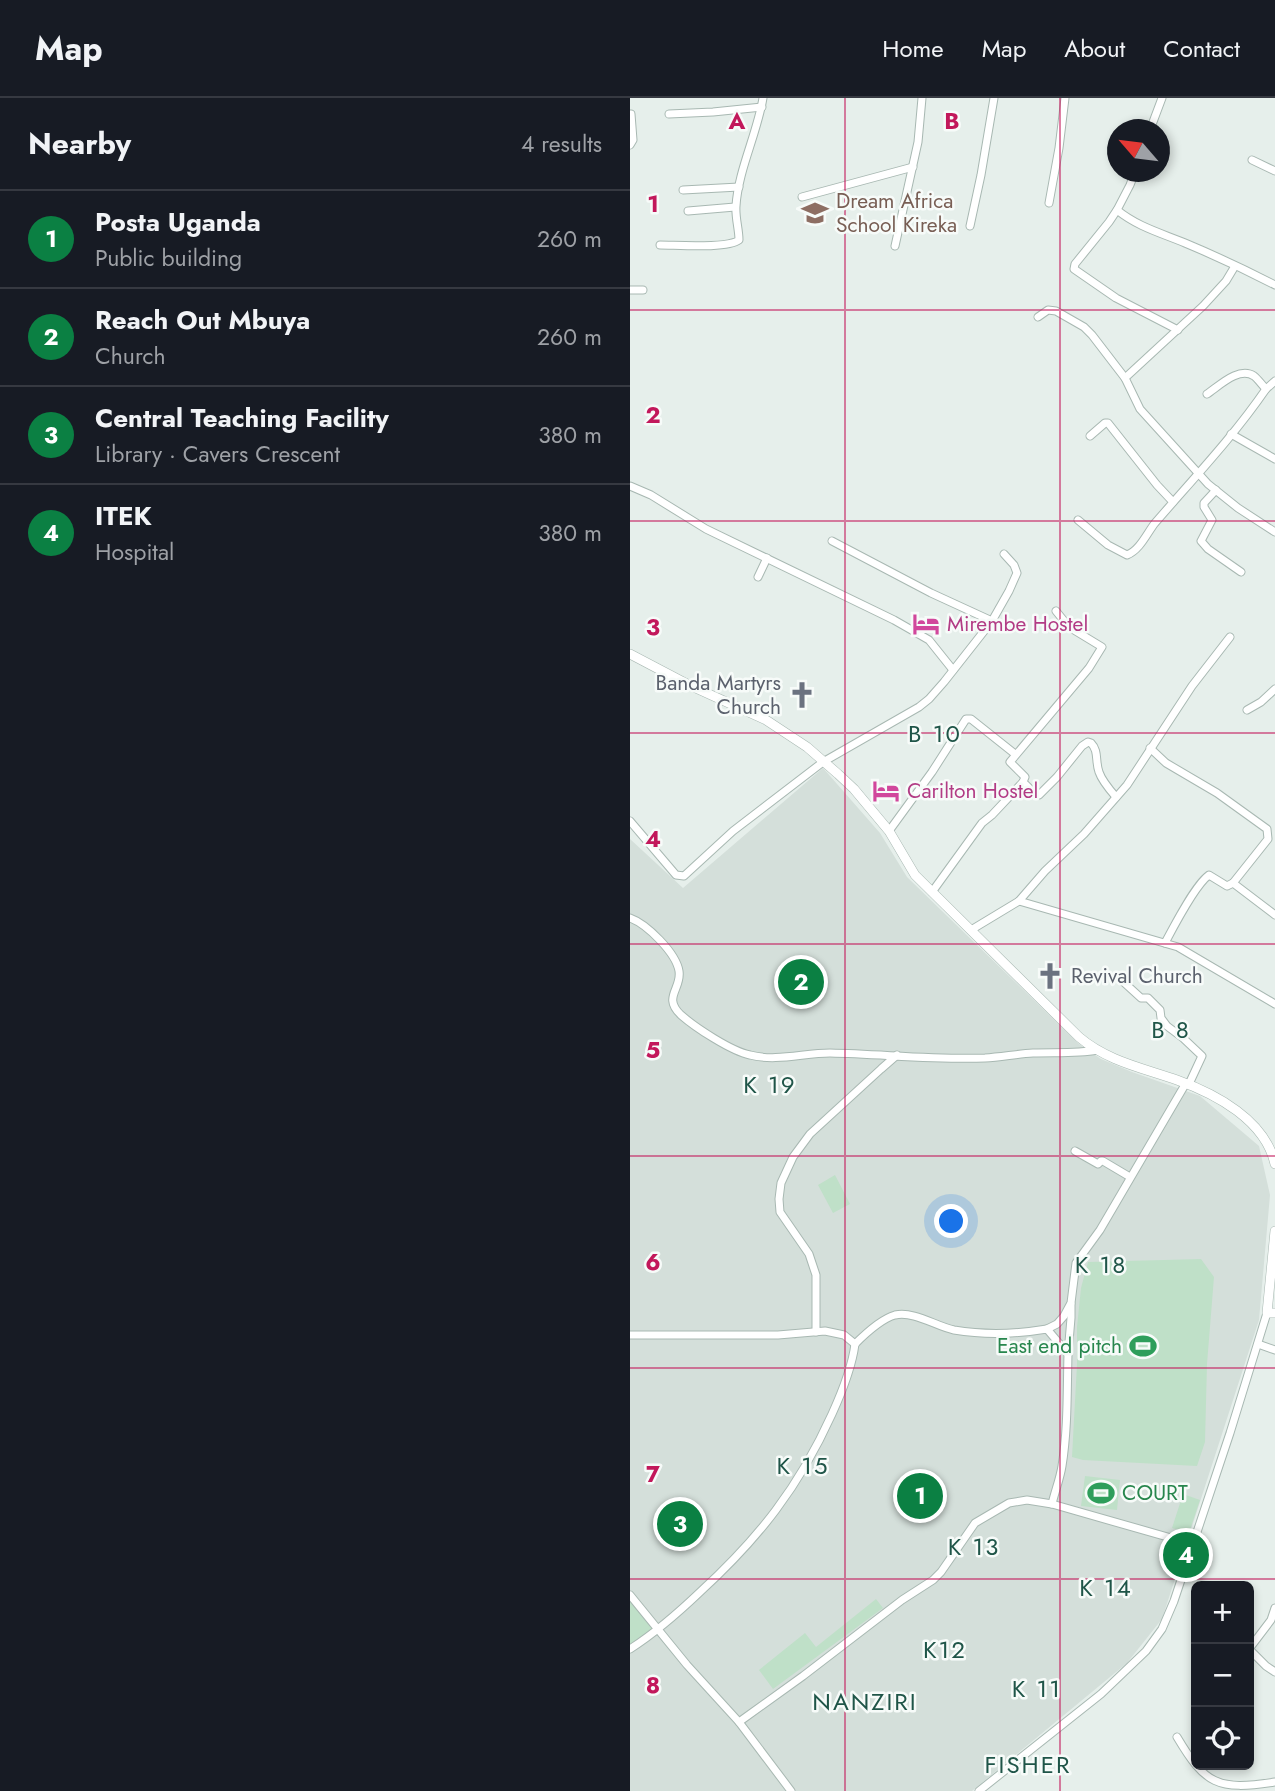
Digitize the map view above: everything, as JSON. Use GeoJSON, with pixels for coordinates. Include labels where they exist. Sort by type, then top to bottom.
{"type":"FeatureCollection","features":[{"type":"Feature","properties":{"kind":"street"},"geometry":{"type":"LineString","coordinates":[[660,245],[723,245],[739,240],[736,207],[739,187],[763,98]]}},
{"type":"Feature","properties":{"kind":"street"},"geometry":{"type":"LineString","coordinates":[[895,246],[918,142],[922,98]]}},
{"type":"Feature","properties":{"kind":"street"},"geometry":{"type":"LineString","coordinates":[[970,226],[994,98]]}},
{"type":"Feature","properties":{"kind":"street"},"geometry":{"type":"LineString","coordinates":[[1049,203],[1065,98]]}},
{"type":"Feature","properties":{"kind":"street"},"geometry":{"type":"LineString","coordinates":[[1154,119],[1163,98]]}},
{"type":"Feature","properties":{"kind":"street"},"geometry":{"type":"LineString","coordinates":[[669,114],[762,107]]}},
{"type":"Feature","properties":{"kind":"street"},"geometry":{"type":"LineString","coordinates":[[630,145],[631,114]]}},
{"type":"Feature","properties":{"kind":"street"},"geometry":{"type":"LineString","coordinates":[[1252,160],[1275,171]]}},
{"type":"Feature","properties":{"kind":"street"},"geometry":{"type":"LineString","coordinates":[[802,197],[913,167]]}},
{"type":"Feature","properties":{"kind":"street"},"geometry":{"type":"LineString","coordinates":[[1131,182],[1109,222],[1075,264],[1074,269],[1116,298],[1178,330]]}},
{"type":"Feature","properties":{"kind":"street"},"geometry":{"type":"LineString","coordinates":[[683,190],[739,187]]}},
{"type":"Feature","properties":{"kind":"street"},"geometry":{"type":"LineString","coordinates":[[688,211],[736,207]]}},
{"type":"Feature","properties":{"kind":"street"},"geometry":{"type":"LineString","coordinates":[[1116,210],[1150,231],[1185,243],[1275,285]]}},
{"type":"Feature","properties":{"kind":"street"},"geometry":{"type":"LineString","coordinates":[[1125,378],[1213,297],[1235,266]]}},
{"type":"Feature","properties":{"kind":"street"},"geometry":{"type":"LineString","coordinates":[[630,290],[643,290]]}},
{"type":"Feature","properties":{"kind":"street"},"geometry":{"type":"LineString","coordinates":[[1038,317],[1048,310],[1056,311],[1084,327],[1125,378],[1140,409],[1199,474],[1238,508],[1275,531]]}},
{"type":"Feature","properties":{"kind":"street"},"geometry":{"type":"LineString","coordinates":[[1207,394],[1235,375],[1245,373],[1253,376],[1266,389]]}},
{"type":"Feature","properties":{"kind":"street"},"geometry":{"type":"LineString","coordinates":[[1078,520],[1122,553],[1130,554],[1135,551],[1152,527],[1220,450],[1275,381]]}},
{"type":"Feature","properties":{"kind":"street"},"geometry":{"type":"LineString","coordinates":[[1090,436],[1103,424],[1108,423],[1173,502]]}},
{"type":"Feature","properties":{"kind":"street"},"geometry":{"type":"LineString","coordinates":[[1231,434],[1275,459]]}},
{"type":"Feature","properties":{"kind":"street"},"geometry":{"type":"LineString","coordinates":[[630,486],[651,495],[706,529],[923,636],[933,643],[953,670]]}},
{"type":"Feature","properties":{"kind":"street"},"geometry":{"type":"LineString","coordinates":[[1216,490],[1204,503],[1212,520],[1201,541],[1241,572]]}},
{"type":"Feature","properties":{"kind":"street"},"geometry":{"type":"LineString","coordinates":[[832,541],[931,593],[992,621]]}},
{"type":"Feature","properties":{"kind":"street"},"geometry":{"type":"LineString","coordinates":[[630,821],[676,876],[681,877],[733,831],[822,762],[919,707],[937,692],[992,621],[1017,576],[1014,565],[1004,554]]}},
{"type":"Feature","properties":{"kind":"street"},"geometry":{"type":"LineString","coordinates":[[758,577],[767,558]]}},
{"type":"Feature","properties":{"kind":"street"},"geometry":{"type":"LineString","coordinates":[[932,892],[982,823],[1023,782],[1025,777],[1010,762],[1089,668],[1101,647],[1069,627],[1056,611]]}},
{"type":"Feature","properties":{"kind":"street"},"geometry":{"type":"LineString","coordinates":[[971,930],[1019,901],[1050,865],[1079,840],[1127,785],[1198,676],[1230,636]]}},
{"type":"Feature","properties":{"kind":"street"},"geometry":{"type":"LineString","coordinates":[[630,654],[689,685],[766,720],[807,747],[854,789],[889,831],[915,875],[1067,1026],[1097,1050],[1130,1065],[1187,1084],[1227,1105],[1262,1135],[1275,1164]]}},
{"type":"Feature","properties":{"kind":"street"},"geometry":{"type":"LineString","coordinates":[[1247,710],[1275,689]]}},
{"type":"Feature","properties":{"kind":"street"},"geometry":{"type":"LineString","coordinates":[[889,831],[966,719],[973,721],[1015,754]]}},
{"type":"Feature","properties":{"kind":"street"},"geometry":{"type":"LineString","coordinates":[[1023,782],[1039,795],[1082,746],[1089,742],[1096,751],[1099,773],[1107,788],[1116,797]]}},
{"type":"Feature","properties":{"kind":"street"},"geometry":{"type":"LineString","coordinates":[[1150,748],[1166,763],[1217,793],[1267,829],[1268,839],[1233,883],[1227,886],[1211,875],[1206,877],[1165,943]]}},
{"type":"Feature","properties":{"kind":"street"},"geometry":{"type":"LineString","coordinates":[[1233,883],[1275,915]]}},
{"type":"Feature","properties":{"kind":"street"},"geometry":{"type":"LineString","coordinates":[[1019,901],[1178,947],[1275,1004]]}},
{"type":"Feature","properties":{"kind":"street"},"geometry":{"type":"LineString","coordinates":[[630,918],[652,931],[677,966],[680,974],[672,995],[676,1009],[706,1033],[750,1055],[763,1058],[817,1053],[985,1058],[1097,1050]]}},
{"type":"Feature","properties":{"kind":"street"},"geometry":{"type":"LineString","coordinates":[[1052,1504],[1062,1468],[1065,1441],[1071,1303],[1076,1263],[1100,1230],[1202,1056],[1167,1026],[1161,1018],[1160,1010],[1148,998],[1141,998],[1118,977]]}},
{"type":"Feature","properties":{"kind":"street"},"geometry":{"type":"LineString","coordinates":[[816,1332],[816,1275],[809,1254],[780,1212],[781,1183],[793,1157],[810,1134],[898,1055]]}},
{"type":"Feature","properties":{"kind":"street"},"geometry":{"type":"LineString","coordinates":[[1075,1151],[1098,1164],[1103,1161],[1130,1177]]}},
{"type":"Feature","properties":{"kind":"street"},"geometry":{"type":"LineString","coordinates":[[979,1791],[1101,1694],[1146,1651],[1162,1629],[1258,1344],[1271,1313],[1275,1231]]}},
{"type":"Feature","properties":{"kind":"street"},"geometry":{"type":"LineString","coordinates":[[630,1649],[658,1629],[726,1569],[776,1513],[802,1475],[827,1426],[846,1379],[855,1343],[866,1333],[889,1317],[897,1315],[914,1317],[957,1330],[1012,1334],[1047,1329],[1057,1324],[1071,1303]]}},
{"type":"Feature","properties":{"kind":"street"},"geometry":{"type":"LineString","coordinates":[[1047,1329],[1068,1354]]}},
{"type":"Feature","properties":{"kind":"street"},"geometry":{"type":"LineString","coordinates":[[630,1335],[836,1332],[855,1343]]}},
{"type":"Feature","properties":{"kind":"street"},"geometry":{"type":"LineString","coordinates":[[1258,1344],[1275,1350]]}},
{"type":"Feature","properties":{"kind":"street"},"geometry":{"type":"LineString","coordinates":[[739,1722],[902,1600],[933,1580],[975,1523],[1009,1503],[1027,1500],[1052,1504],[1192,1544]]}},
{"type":"Feature","properties":{"kind":"street"},"geometry":{"type":"LineString","coordinates":[[630,1595],[687,1665],[739,1722],[791,1791]]}},
{"type":"Feature","properties":{"kind":"street"},"geometry":{"type":"LineString","coordinates":[[1253,1644],[1271,1619],[1275,1608]]}},
{"type":"Feature","properties":{"kind":"street"},"geometry":{"type":"LineString","coordinates":[[1254,1654],[1275,1672]]}},
{"type":"Feature","properties":{"kind":"street"},"geometry":{"type":"LineString","coordinates":[[1177,1737],[1199,1772],[1219,1787],[1249,1787],[1275,1782]]}},
{"type":"Feature","properties":{"kind":"shaded area"},"geometry":{"type":"Polygon","coordinates":[[[823,768],[880,833],[907,877],[1079,1044],[1101,1059],[1200,1096],[1259,1146],[1270,1195],[1259,1320],[1162,1619],[1127,1663],[972,1791],[630,1791],[630,839],[683,888],[823,768]]]}},
{"type":"Feature","properties":{"kind":"green space"},"geometry":{"type":"Polygon","coordinates":[[[835,1175],[850,1204],[833,1213],[818,1185],[835,1175]]]}},
{"type":"Feature","properties":{"kind":"green space","name":"East end pitch"},"geometry":{"type":"Polygon","coordinates":[[[1201,1259],[1214,1277],[1207,1364],[1205,1442],[1197,1466],[1083,1460],[1072,1457],[1077,1327],[1081,1288],[1088,1262],[1201,1259]]]}},
{"type":"Feature","properties":{"kind":"green space","name":"COURT"},"geometry":{"type":"Polygon","coordinates":[[[1085,1476],[1120,1480],[1117,1510],[1081,1506],[1085,1476]]]}},
{"type":"Feature","properties":{"kind":"green space"},"geometry":{"type":"Polygon","coordinates":[[[1183,1494],[1200,1500],[1189,1533],[1172,1528],[1183,1494]]]}},
{"type":"Feature","properties":{"kind":"green space"},"geometry":{"type":"Polygon","coordinates":[[[630,1594],[660,1630],[630,1646],[630,1594]]]}},
{"type":"Feature","properties":{"kind":"green space"},"geometry":{"type":"Polygon","coordinates":[[[876,1599],[883,1608],[773,1689],[759,1670],[805,1633],[816,1647],[876,1599]]]}},
{"type":"Feature","properties":{"kind":"place","name":"Dream Africa School Kireka"},"geometry":{"type":"Point","coordinates":[815,213]}},
{"type":"Feature","properties":{"kind":"place","name":"Mirembe Hostel"},"geometry":{"type":"Point","coordinates":[926,624]}},
{"type":"Feature","properties":{"kind":"place","name":"Banda Martyrs Church"},"geometry":{"type":"Point","coordinates":[802,695]}},
{"type":"Feature","properties":{"kind":"place","name":"Carilton Hostel"},"geometry":{"type":"Point","coordinates":[886,791]}},
{"type":"Feature","properties":{"kind":"place","name":"Revival Church"},"geometry":{"type":"Point","coordinates":[1050,976]}},
{"type":"Feature","properties":{"kind":"place","name":"Reach Out Mbuya"},"geometry":{"type":"Point","coordinates":[801,982]}},
{"type":"Feature","properties":{"kind":"place","name":"East end pitch"},"geometry":{"type":"Point","coordinates":[1143,1346]}},
{"type":"Feature","properties":{"kind":"place","name":"COURT"},"geometry":{"type":"Point","coordinates":[1101,1493]}},
{"type":"Feature","properties":{"kind":"place","name":"Posta Uganda"},"geometry":{"type":"Point","coordinates":[920,1496]}},
{"type":"Feature","properties":{"kind":"place","name":"Central Teaching Facility"},"geometry":{"type":"Point","coordinates":[680,1524]}},
{"type":"Feature","properties":{"kind":"place","name":"ITEK"},"geometry":{"type":"Point","coordinates":[1186,1555]}},
{"type":"Feature","properties":{"kind":"district","name":"B 10"},"geometry":{"type":"Point","coordinates":[935,734]}},
{"type":"Feature","properties":{"kind":"district","name":"B 8"},"geometry":{"type":"Point","coordinates":[1171,1030]}},
{"type":"Feature","properties":{"kind":"district","name":"K 19"},"geometry":{"type":"Point","coordinates":[770,1085]}},
{"type":"Feature","properties":{"kind":"district","name":"K 18"},"geometry":{"type":"Point","coordinates":[1101,1265]}},
{"type":"Feature","properties":{"kind":"district","name":"K 15"},"geometry":{"type":"Point","coordinates":[803,1466]}},
{"type":"Feature","properties":{"kind":"district","name":"K 13"},"geometry":{"type":"Point","coordinates":[974,1547]}},
{"type":"Feature","properties":{"kind":"district","name":"K 14"},"geometry":{"type":"Point","coordinates":[1106,1588]}},
{"type":"Feature","properties":{"kind":"district","name":"K12"},"geometry":{"type":"Point","coordinates":[945,1650]}},
{"type":"Feature","properties":{"kind":"district","name":"K 11"},"geometry":{"type":"Point","coordinates":[1037,1689]}},
{"type":"Feature","properties":{"kind":"district","name":"NANZIRI"},"geometry":{"type":"Point","coordinates":[865,1702]}},
{"type":"Feature","properties":{"kind":"district","name":"FISHER"},"geometry":{"type":"Point","coordinates":[1028,1765]}}]}
